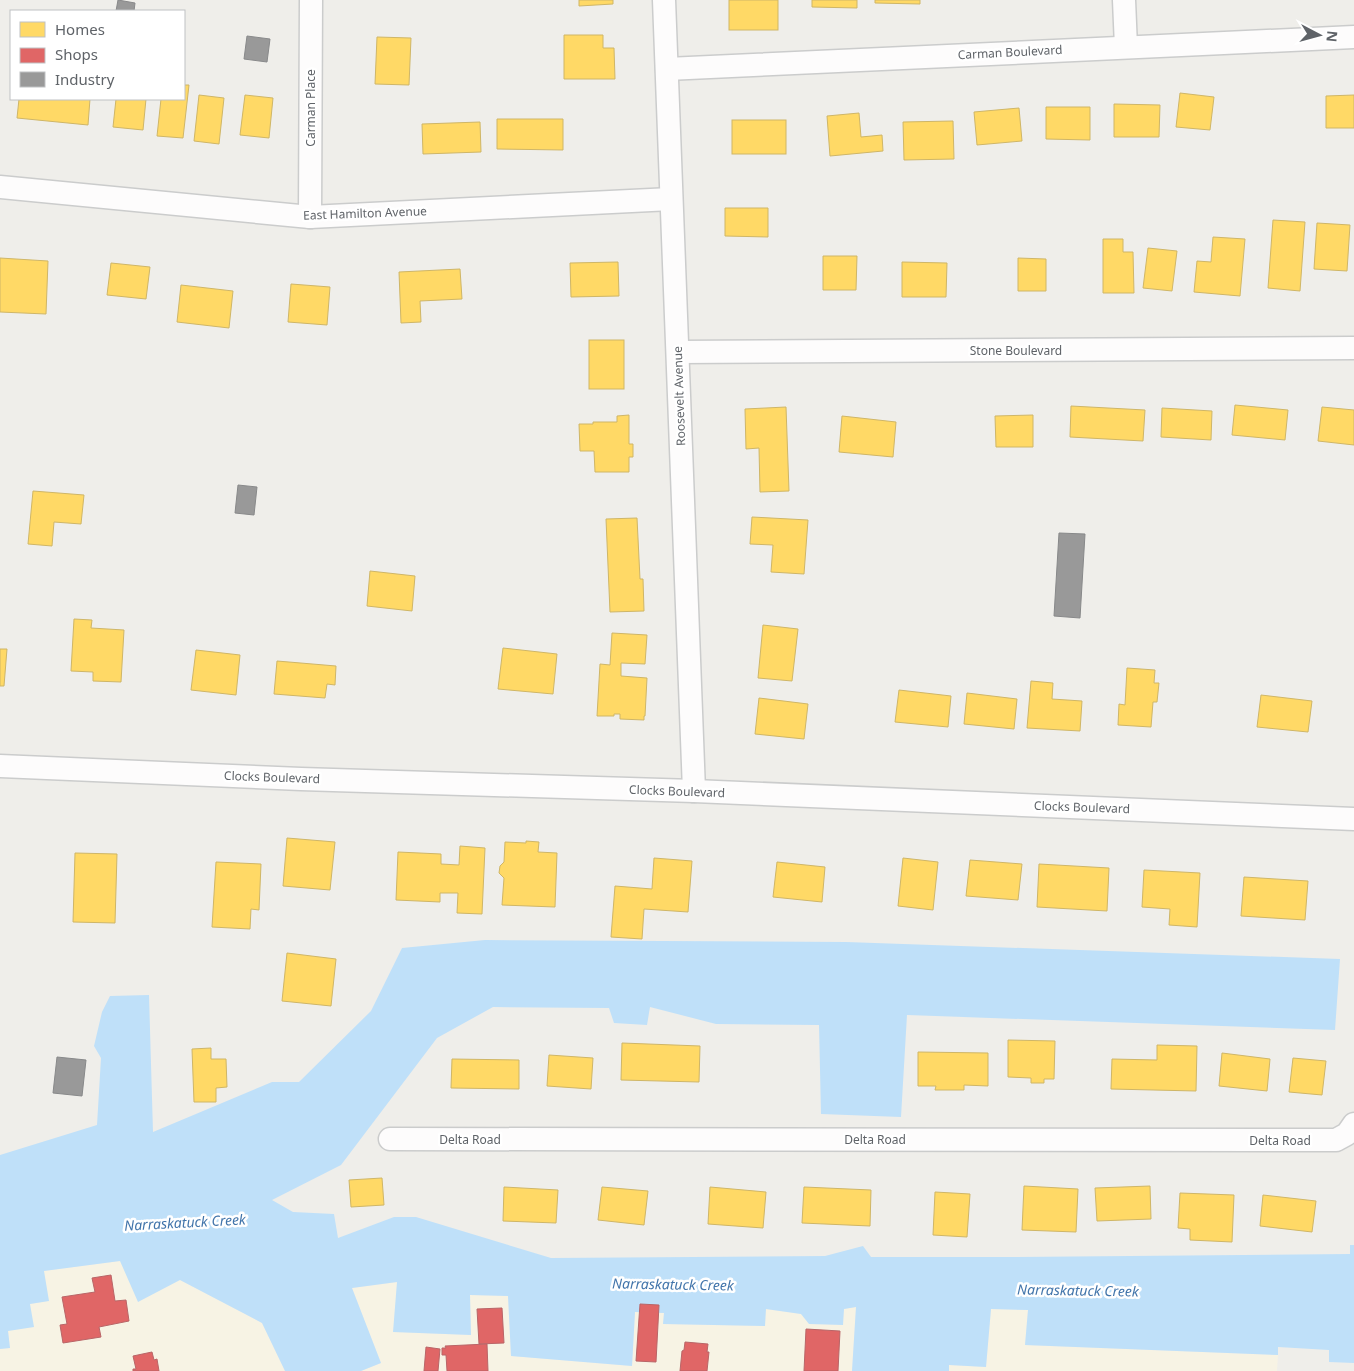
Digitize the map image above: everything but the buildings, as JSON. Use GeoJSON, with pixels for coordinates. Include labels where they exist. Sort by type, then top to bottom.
{"type":"FeatureCollection","features":[{"type":"Feature","properties":{"kind":"street","name":"Carman Place"},"geometry":{"type":"LineString","coordinates":[[310,217],[311,0]]}},
{"type":"Feature","properties":{"kind":"street","name":"Roosevelt Avenue"},"geometry":{"type":"LineString","coordinates":[[664,0],[694,791]]}},
{"type":"Feature","properties":{"kind":"street"},"geometry":{"type":"LineString","coordinates":[[1124,0],[1126,47]]}},
{"type":"Feature","properties":{"kind":"street","name":"Carman Boulevard"},"geometry":{"type":"LineString","coordinates":[[667,69],[1354,37]]}},
{"type":"Feature","properties":{"kind":"street","name":"East Hamilton Avenue"},"geometry":{"type":"LineString","coordinates":[[0,187],[310,217],[671,199]]}},
{"type":"Feature","properties":{"kind":"street","name":"Stone Boulevard"},"geometry":{"type":"LineString","coordinates":[[678,352],[1354,348]]}},
{"type":"Feature","properties":{"kind":"street","name":"Clocks Boulevard"},"geometry":{"type":"LineString","coordinates":[[0,766],[302,779],[694,791],[1354,819]]}},
{"type":"Feature","properties":{"kind":"street","name":"Delta Road"},"geometry":{"type":"LineString","coordinates":[[390,1139],[1336,1140],[1346,1134],[1354,1124]]}},
{"type":"Feature","properties":{"kind":"shaded area"},"geometry":{"type":"Polygon","coordinates":[[[120,1261],[180,1280],[262,1323],[285,1371],[0,1371],[0,1349],[10,1348],[8,1331],[29,1304],[48,1301],[43,1271],[120,1261]]]}},
{"type":"Feature","properties":{"kind":"shaded area"},"geometry":{"type":"Polygon","coordinates":[[[398,1282],[394,1332],[471,1335],[470,1295],[508,1296],[511,1356],[632,1366],[635,1312],[664,1313],[663,1324],[765,1326],[765,1309],[801,1314],[842,1325],[843,1309],[856,1307],[852,1371],[361,1371],[381,1363],[352,1288],[398,1282]]]}},
{"type":"Feature","properties":{"kind":"shaded area"},"geometry":{"type":"Polygon","coordinates":[[[991,1309],[1028,1310],[1025,1345],[1278,1355],[1277,1371],[949,1371],[949,1365],[986,1367],[991,1309]]]}},
{"type":"Feature","properties":{"kind":"water","name":"Narraskatuck Creek"},"geometry":{"type":"Polygon","coordinates":[[[485,940],[846,942],[1340,959],[1335,1030],[907,1015],[901,1117],[821,1114],[819,1025],[716,1024],[650,1007],[647,1025],[614,1023],[609,1008],[493,1007],[437,1038],[341,1165],[272,1200],[293,1212],[334,1214],[338,1238],[394,1217],[416,1217],[551,1258],[825,1256],[863,1246],[871,1257],[1350,1254],[1350,1245],[1354,1245],[1354,1363],[1329,1362],[1329,1350],[1278,1347],[1278,1355],[1025,1345],[1028,1310],[991,1309],[986,1367],[949,1365],[949,1371],[852,1371],[856,1307],[844,1309],[843,1325],[809,1324],[801,1314],[766,1309],[765,1326],[663,1324],[664,1313],[635,1312],[632,1366],[511,1356],[508,1296],[470,1295],[471,1335],[393,1332],[397,1282],[352,1288],[381,1363],[361,1371],[285,1371],[262,1323],[180,1280],[138,1302],[120,1261],[44,1271],[49,1301],[30,1304],[34,1327],[8,1331],[10,1348],[0,1349],[0,1155],[97,1125],[101,1058],[94,1046],[102,1012],[110,996],[149,995],[153,1132],[272,1082],[299,1082],[371,1011],[402,948],[485,940]]]}}]}
